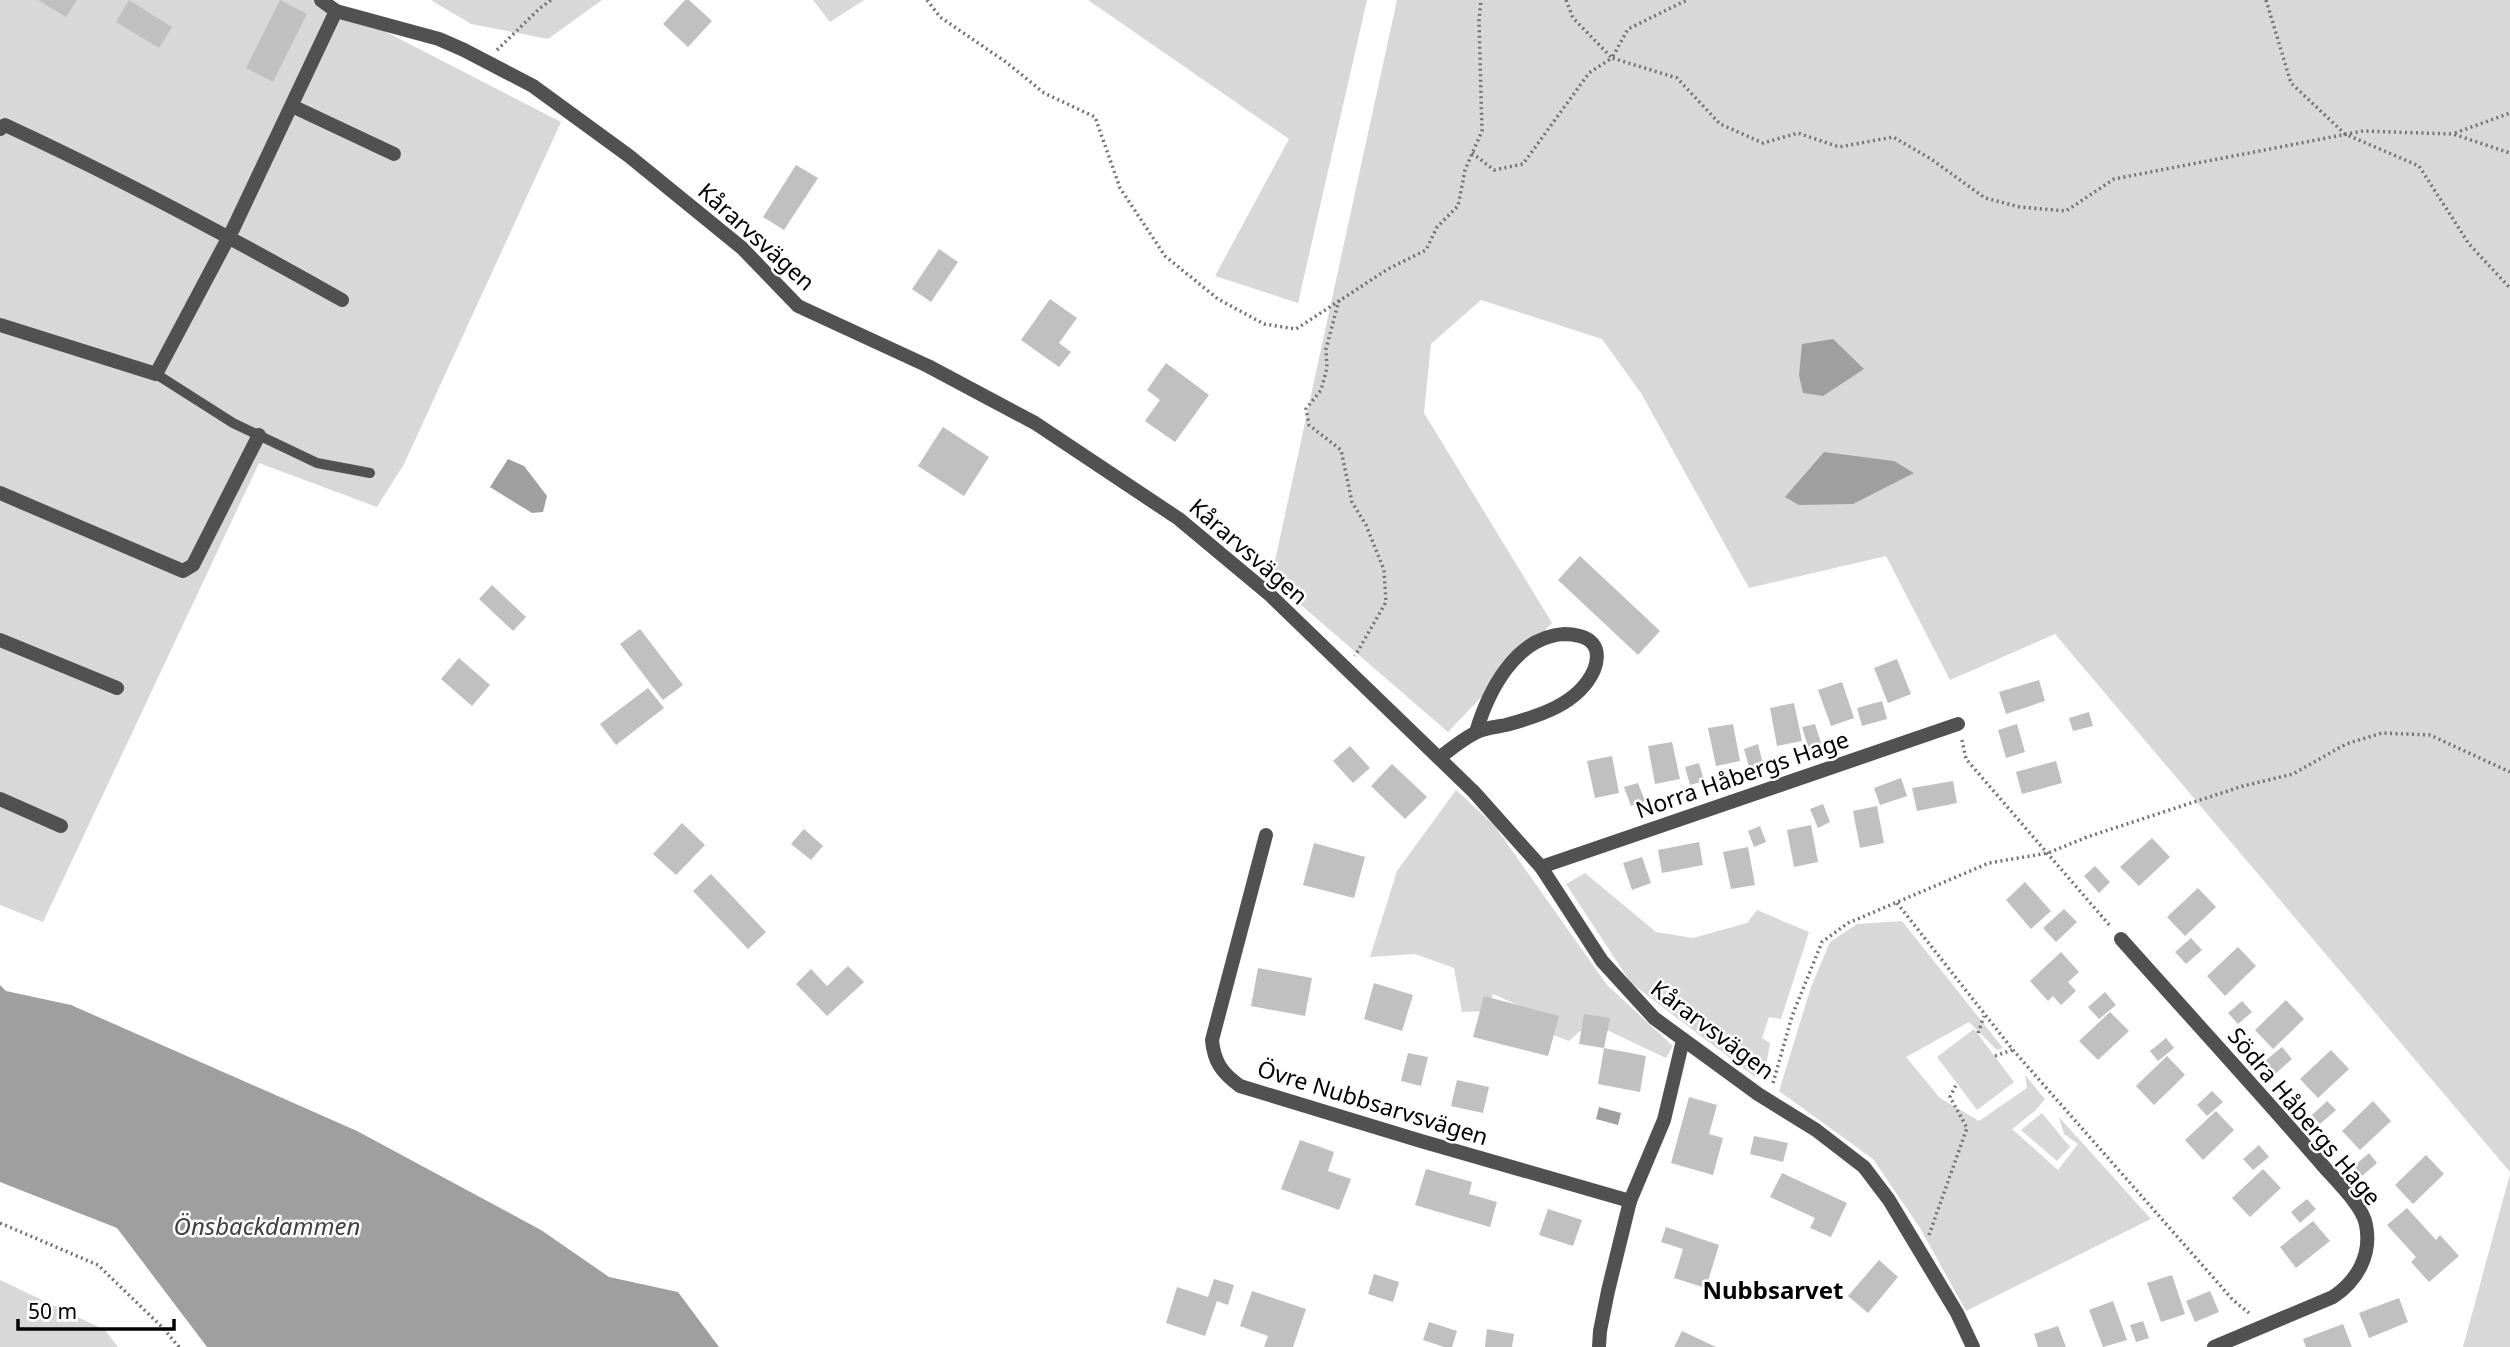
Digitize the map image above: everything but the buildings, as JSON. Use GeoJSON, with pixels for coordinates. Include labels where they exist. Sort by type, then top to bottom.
{"type":"FeatureCollection","features":[{"type":"Feature","properties":{"kind":"street","name":"Kårarvsvägen"},"geometry":{"type":"LineString","coordinates":[[321,0],[336,11],[439,39],[533,86],[629,156],[742,248],[798,306],[928,366],[1035,422],[1179,519],[1269,594],[1440,757],[1517,838],[1541,867],[1602,961],[1635,1000],[1682,1040],[1816,1130],[1864,1167],[1889,1200],[1961,1320],[1973,1347]]}},
{"type":"Feature","properties":{"kind":"street"},"geometry":{"type":"LineString","coordinates":[[0,325],[156,374],[229,237],[336,11]]}},
{"type":"Feature","properties":{"kind":"street"},"geometry":{"type":"LineString","coordinates":[[292,106],[394,154]]}},
{"type":"Feature","properties":{"kind":"street"},"geometry":{"type":"LineString","coordinates":[[0,129],[5,125],[39,140],[229,237],[342,300]]}},
{"type":"Feature","properties":{"kind":"street"},"geometry":{"type":"LineString","coordinates":[[0,493],[183,571],[193,565],[259,435]]}},
{"type":"Feature","properties":{"kind":"street"},"geometry":{"type":"LineString","coordinates":[[1440,757],[1476,732],[1544,714],[1570,698],[1590,679],[1597,664],[1593,644],[1581,636],[1565,634],[1552,636],[1524,651],[1503,673],[1492,691],[1476,732]]}},
{"type":"Feature","properties":{"kind":"street"},"geometry":{"type":"LineString","coordinates":[[0,640],[117,688]]}},
{"type":"Feature","properties":{"kind":"street","name":"Norra Håbergs Hage"},"geometry":{"type":"LineString","coordinates":[[1541,867],[1958,724]]}},
{"type":"Feature","properties":{"kind":"street"},"geometry":{"type":"LineString","coordinates":[[0,799],[61,826]]}},
{"type":"Feature","properties":{"kind":"street","name":"Övre Nubbsarvsvägen"},"geometry":{"type":"LineString","coordinates":[[1266,835],[1212,1040],[1213,1056],[1227,1077],[1240,1086],[1630,1201]]}},
{"type":"Feature","properties":{"kind":"street","name":"Södra Håbergs Hage"},"geometry":{"type":"LineString","coordinates":[[2121,939],[2301,1140],[2357,1206],[2366,1223],[2366,1253],[2363,1263],[2345,1289],[2333,1297],[2214,1347]]}},
{"type":"Feature","properties":{"kind":"street"},"geometry":{"type":"LineString","coordinates":[[1600,1347],[1600,1331],[1608,1291],[1630,1201],[1664,1120],[1682,1040]]}},
{"type":"Feature","properties":{"kind":"lane"},"geometry":{"type":"LineString","coordinates":[[156,374],[233,423],[317,463],[370,472]]}},
{"type":"Feature","properties":{"kind":"path"},"geometry":{"type":"LineString","coordinates":[[485,61],[551,0]]}},
{"type":"Feature","properties":{"kind":"path"},"geometry":{"type":"LineString","coordinates":[[927,0],[940,17],[1006,62],[1044,93],[1095,117],[1120,188],[1165,256],[1218,299],[1264,324],[1296,329],[1388,269],[1426,250],[1437,227],[1458,206],[1465,170],[1482,131],[1479,21],[1481,0]]}},
{"type":"Feature","properties":{"kind":"path"},"geometry":{"type":"LineString","coordinates":[[1566,0],[1573,18],[1612,58],[1677,78],[1720,124],[1763,143],[1798,133],[1839,147],[1893,136],[1931,159],[1985,198],[2020,207],[2066,211],[2113,179],[2363,131],[2453,134],[2510,153]]}},
{"type":"Feature","properties":{"kind":"path"},"geometry":{"type":"LineString","coordinates":[[1472,153],[1494,170],[1523,164],[1589,73],[1612,58],[1628,29],[1687,0]]}},
{"type":"Feature","properties":{"kind":"path"},"geometry":{"type":"LineString","coordinates":[[2266,0],[2291,83],[2345,134],[2419,166],[2469,244],[2510,288]]}},
{"type":"Feature","properties":{"kind":"path"},"geometry":{"type":"LineString","coordinates":[[2453,134],[2510,113]]}},
{"type":"Feature","properties":{"kind":"path"},"geometry":{"type":"LineString","coordinates":[[1339,300],[1326,349],[1327,368],[1321,390],[1306,409],[1309,425],[1341,450],[1352,502],[1366,525],[1384,570],[1387,602],[1347,670]]}},
{"type":"Feature","properties":{"kind":"path"},"geometry":{"type":"LineString","coordinates":[[1958,724],[1966,759],[2121,939]]}},
{"type":"Feature","properties":{"kind":"path"},"geometry":{"type":"LineString","coordinates":[[1768,1100],[1792,1016],[1822,942],[1848,923],[1989,863],[2048,853],[2087,837],[2243,786],[2293,774],[2346,744],[2382,733],[2430,735],[2510,772]]}},
{"type":"Feature","properties":{"kind":"path"},"geometry":{"type":"LineString","coordinates":[[1897,903],[2013,1050],[2233,1300],[2264,1325]]}},
{"type":"Feature","properties":{"kind":"path"},"geometry":{"type":"LineString","coordinates":[[1978,1033],[1984,1016]]}},
{"type":"Feature","properties":{"kind":"path"},"geometry":{"type":"LineString","coordinates":[[1994,1056],[2013,1050]]}},
{"type":"Feature","properties":{"kind":"path"},"geometry":{"type":"LineString","coordinates":[[1922,1257],[1966,1128],[1950,1097],[1956,1083]]}},
{"type":"Feature","properties":{"kind":"path"},"geometry":{"type":"LineString","coordinates":[[0,1223],[98,1265],[179,1347]]}},
{"type":"Feature","properties":{"kind":"shaded area"},"geometry":{"type":"Polygon","coordinates":[[[0,0],[324,0],[561,122],[404,464],[377,507],[259,463],[43,922],[0,905],[0,0]]]}},
{"type":"Feature","properties":{"kind":"shaded area"},"geometry":{"type":"Polygon","coordinates":[[[431,0],[602,0],[548,39],[471,24],[431,0]]]}},
{"type":"Feature","properties":{"kind":"shaded area"},"geometry":{"type":"Polygon","coordinates":[[[813,0],[864,0],[830,22],[813,0]]]}},
{"type":"Feature","properties":{"kind":"shaded area"},"geometry":{"type":"Polygon","coordinates":[[[1088,0],[1367,0],[1298,303],[1215,276],[1289,139],[1088,0]]]}},
{"type":"Feature","properties":{"kind":"shaded area"},"geometry":{"type":"Polygon","coordinates":[[[1397,0],[2510,0],[2510,1172],[2055,634],[1950,680],[1886,556],[1749,588],[1641,393],[1602,339],[1481,300],[1431,344],[1424,413],[1552,623],[1448,732],[1271,579],[1397,0]]]}},
{"type":"Feature","properties":{"kind":"shaded area"},"geometry":{"type":"Polygon","coordinates":[[[1456,790],[1494,825],[1607,985],[1673,1046],[1666,1058],[1609,1031],[1580,1031],[1569,1041],[1553,1035],[1529,1010],[1493,994],[1487,1011],[1462,1012],[1454,968],[1415,954],[1370,957],[1397,871],[1456,790]]]}},
{"type":"Feature","properties":{"kind":"shaded area"},"geometry":{"type":"Polygon","coordinates":[[[1585,873],[1656,932],[1693,938],[1747,923],[1757,910],[1809,932],[1781,1019],[1769,1017],[1762,1038],[1770,1043],[1766,1066],[1755,1077],[1631,983],[1566,884],[1585,873]]]}},
{"type":"Feature","properties":{"kind":"shaded area"},"geometry":{"type":"Polygon","coordinates":[[[1902,921],[2003,1048],[1997,1050],[1969,1022],[1906,1057],[1940,1098],[1979,1121],[2027,1088],[2025,1075],[2045,1099],[2012,1129],[2058,1170],[2078,1144],[2064,1134],[2059,1117],[2151,1219],[1966,1311],[1920,1228],[1873,1159],[1779,1091],[1811,987],[1830,942],[1857,924],[1902,921]]]}},
{"type":"Feature","properties":{"kind":"shaded area"},"geometry":{"type":"Polygon","coordinates":[[[1974,1029],[2014,1082],[1977,1110],[1937,1057],[1974,1029]]]}},
{"type":"Feature","properties":{"kind":"shaded area"},"geometry":{"type":"Polygon","coordinates":[[[2042,1113],[2070,1147],[2057,1161],[2021,1130],[2042,1113]]]}},
{"type":"Feature","properties":{"kind":"shaded area"},"geometry":{"type":"Polygon","coordinates":[[[2510,1174],[2510,1347],[2463,1347],[2510,1174]]]}},
{"type":"Feature","properties":{"kind":"shaded area"},"geometry":{"type":"Polygon","coordinates":[[[0,1280],[105,1330],[118,1347],[0,1347],[0,1280]]]}},
{"type":"Feature","properties":{"kind":"water"},"geometry":{"type":"Polygon","coordinates":[[[1833,339],[1864,369],[1823,396],[1803,393],[1799,375],[1802,344],[1833,339]]]}},
{"type":"Feature","properties":{"kind":"water"},"geometry":{"type":"Polygon","coordinates":[[[1824,452],[1894,461],[1914,473],[1853,504],[1799,505],[1785,497],[1824,452]]]}},
{"type":"Feature","properties":{"kind":"water"},"geometry":{"type":"Polygon","coordinates":[[[508,459],[524,466],[547,496],[543,512],[532,513],[490,487],[508,459]]]}},
{"type":"Feature","properties":{"kind":"water","name":"Önsbackdammen"},"geometry":{"type":"Polygon","coordinates":[[[0,985],[6,991],[71,1005],[357,1131],[541,1230],[609,1277],[678,1292],[719,1347],[207,1347],[117,1228],[0,1182],[0,985]]]}},
{"type":"Feature","properties":{"kind":"water"},"geometry":{"type":"Polygon","coordinates":[[[1599,1107],[1621,1113],[1618,1125],[1596,1119],[1599,1107]]]}},
{"type":"Feature","properties":{"kind":"district","name":"Nubbsarvet"},"geometry":{"type":"Point","coordinates":[1773,1289]}}]}
